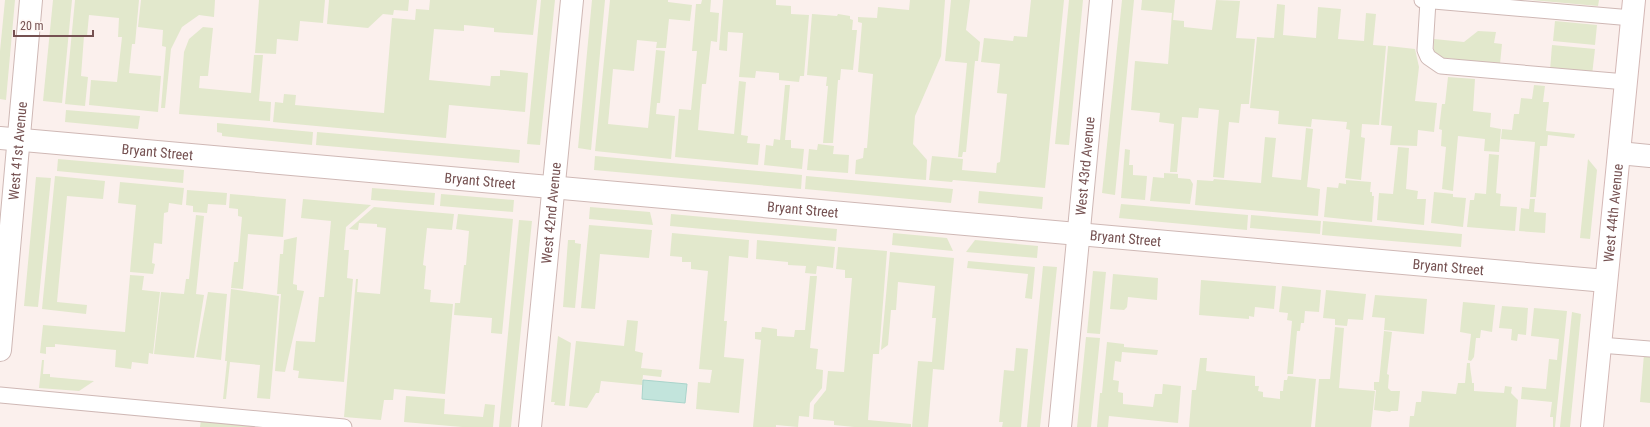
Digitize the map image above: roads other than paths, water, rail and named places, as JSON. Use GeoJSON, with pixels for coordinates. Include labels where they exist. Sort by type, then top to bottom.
{"type":"FeatureCollection","features":[{"type":"Feature","properties":{"kind":"street","name":"West 41st Avenue"},"geometry":{"type":"LineString","coordinates":[[0,339],[9,139],[31,0]]}},
{"type":"Feature","properties":{"kind":"street","name":"West 42nd Avenue"},"geometry":{"type":"LineString","coordinates":[[530,427],[572,0]]}},
{"type":"Feature","properties":{"kind":"street","name":"West 43rd Avenue"},"geometry":{"type":"LineString","coordinates":[[1060,427],[1101,0]]}},
{"type":"Feature","properties":{"kind":"street","name":"West 44th Avenue"},"geometry":{"type":"LineString","coordinates":[[1592,427],[1633,9]]}},
{"type":"Feature","properties":{"kind":"street","name":"Bryant Street"},"geometry":{"type":"LineString","coordinates":[[9,139],[1606,281]]}},
{"type":"Feature","properties":{"kind":"street"},"geometry":{"type":"LineString","coordinates":[[1619,153],[1650,156]]}},
{"type":"Feature","properties":{"kind":"lane"},"geometry":{"type":"LineString","coordinates":[[1422,0],[1633,9]]}},
{"type":"Feature","properties":{"kind":"lane"},"geometry":{"type":"LineString","coordinates":[[1428,0],[1424,42],[1425,50],[1428,57],[1441,66],[1626,82]]}},
{"type":"Feature","properties":{"kind":"lane"},"geometry":{"type":"LineString","coordinates":[[1600,345],[1650,349]]}},
{"type":"Feature","properties":{"kind":"lane"},"geometry":{"type":"LineString","coordinates":[[0,395],[192,420],[344,427]]}},
{"type":"Feature","properties":{"kind":"water"},"geometry":{"type":"Polygon","coordinates":[[[643,380],[687,384],[685,403],[642,399],[643,380]]]}}]}
